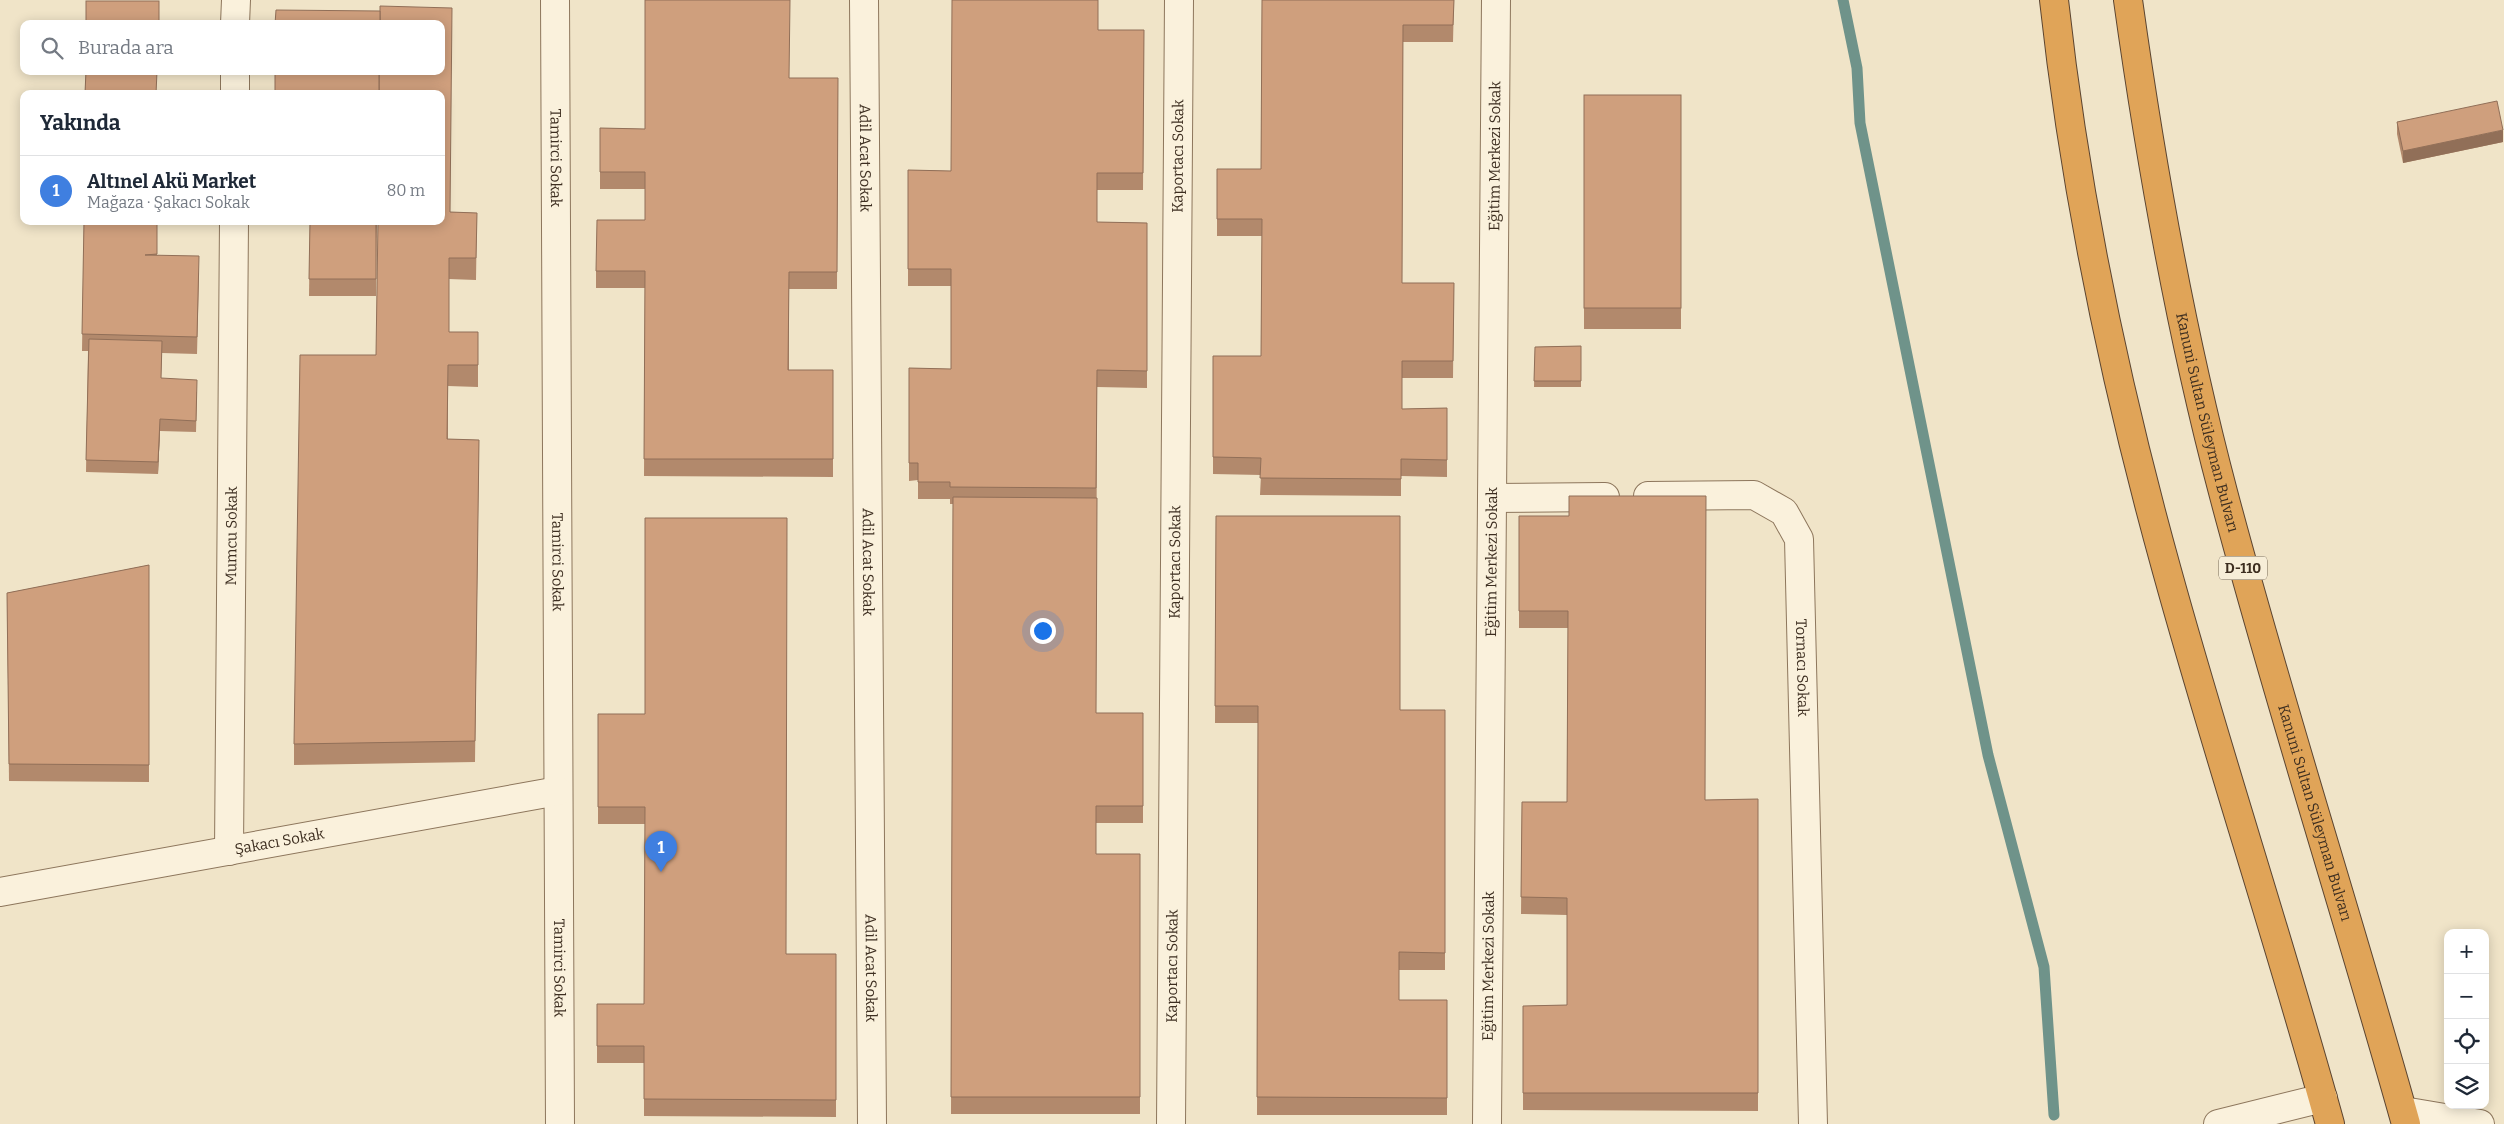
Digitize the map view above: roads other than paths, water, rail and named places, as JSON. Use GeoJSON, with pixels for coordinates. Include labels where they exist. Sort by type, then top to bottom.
{"type":"FeatureCollection","features":[{"type":"Feature","properties":{"kind":"highway"},"geometry":{"type":"LineString","coordinates":[[2054,0],[2078,180],[2125,406],[2167,570],[2330,1124]]}},
{"type":"Feature","properties":{"kind":"highway","name":"Kanuni Sultan Süleyman Bulvarı"},"geometry":{"type":"LineString","coordinates":[[2128,0],[2173,271],[2222,489],[2263,640],[2404,1118]]}},
{"type":"Feature","properties":{"kind":"street"},"geometry":{"type":"LineString","coordinates":[[235,20],[236,0]]}},
{"type":"Feature","properties":{"kind":"street","name":"Tamirci Sokak"},"geometry":{"type":"LineString","coordinates":[[555,0],[560,1124]]}},
{"type":"Feature","properties":{"kind":"street","name":"Adil Acat Sokak"},"geometry":{"type":"LineString","coordinates":[[864,0],[872,1124]]}},
{"type":"Feature","properties":{"kind":"street","name":"Kaportacı Sokak"},"geometry":{"type":"LineString","coordinates":[[1172,1124],[1179,0]]}},
{"type":"Feature","properties":{"kind":"street","name":"Eğitim Merkezi Sokak"},"geometry":{"type":"LineString","coordinates":[[1487,1124],[1496,0]]}},
{"type":"Feature","properties":{"kind":"street"},"geometry":{"type":"LineString","coordinates":[[235,75],[235,90]]}},
{"type":"Feature","properties":{"kind":"street","name":"Mumcu Sokak"},"geometry":{"type":"LineString","coordinates":[[229,851],[234,225]]}},
{"type":"Feature","properties":{"kind":"street","name":"Tornacı Sokak"},"geometry":{"type":"LineString","coordinates":[[1492,498],[1754,495],[1784,512],[1798,538],[1813,1124]]}},
{"type":"Feature","properties":{"kind":"street","name":"Şakacı Sokak"},"geometry":{"type":"LineString","coordinates":[[0,892],[558,791]]}},
{"type":"Feature","properties":{"kind":"street"},"geometry":{"type":"LineString","coordinates":[[2218,1124],[2323,1098]]}},
{"type":"Feature","properties":{"kind":"street"},"geometry":{"type":"LineString","coordinates":[[2404,1118],[2480,1124]]}},
{"type":"Feature","properties":{"kind":"waterway"},"geometry":{"type":"LineString","coordinates":[[1843,0],[1857,68],[1860,123],[1988,755],[2044,967],[2054,1115]]}},
{"type":"Feature","properties":{"kind":"place","name":"Altınel Akü Market"},"geometry":{"type":"Point","coordinates":[661,872]}}]}
